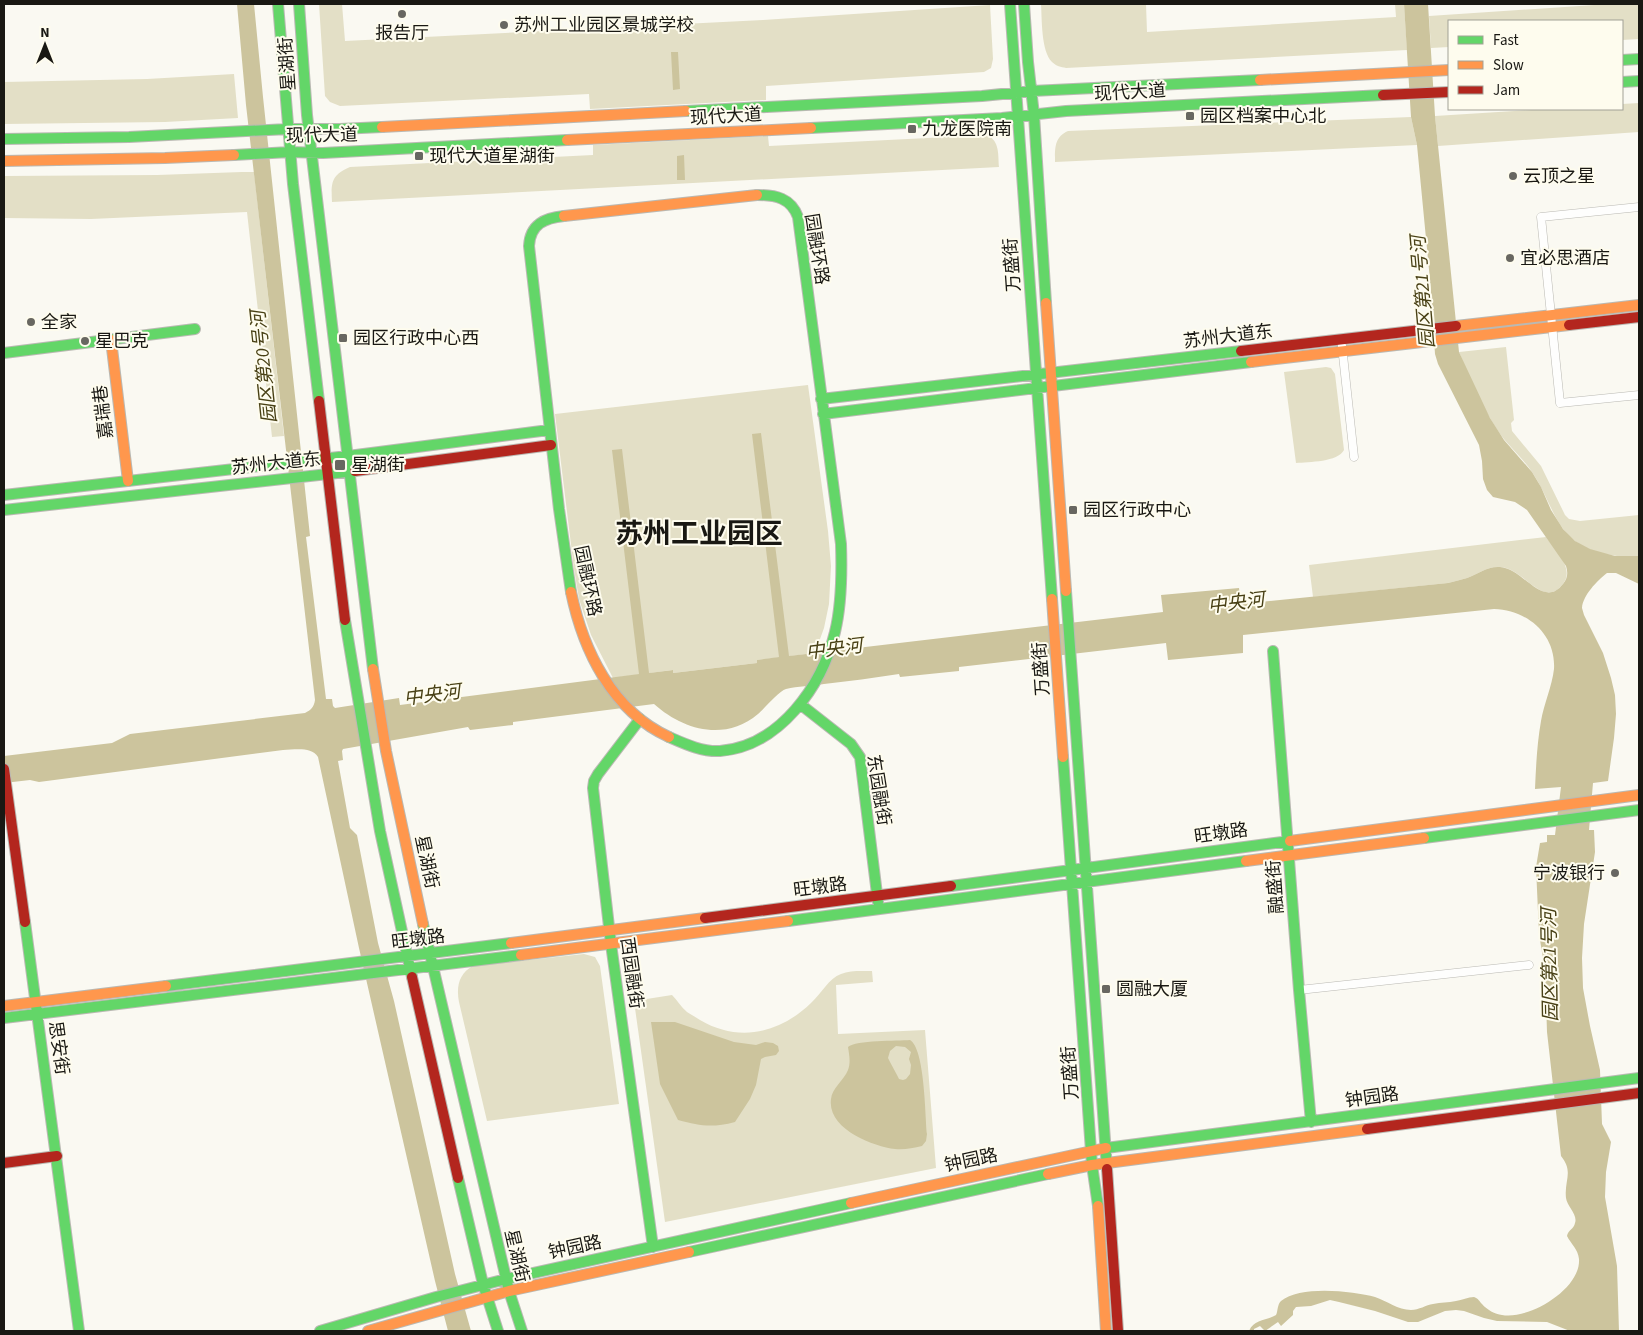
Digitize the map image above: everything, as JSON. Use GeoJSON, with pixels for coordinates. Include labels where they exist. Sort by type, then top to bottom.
{"type":"FeatureCollection","features":[{"type":"Feature","properties":{"kind":"main road","name":"星湖街"},"geometry":{"type":"LineString","coordinates":[[278,4],[290,152],[342,600],[380,830],[483,1284],[498,1331]]}},
{"type":"Feature","properties":{"kind":"main road","name":"星湖街"},"geometry":{"type":"LineString","coordinates":[[299,4],[309,130],[376,695],[386,752],[432,965],[506,1279],[522,1331]]}},
{"type":"Feature","properties":{"kind":"main road","name":"万盛街"},"geometry":{"type":"LineString","coordinates":[[1010,4],[1092,1165],[1097,1196],[1106,1331]]}},
{"type":"Feature","properties":{"kind":"main road","name":"万盛街"},"geometry":{"type":"LineString","coordinates":[[1024,4],[1034,115],[1067,621],[1118,1331]]}},
{"type":"Feature","properties":{"kind":"main road"},"geometry":{"type":"LineString","coordinates":[[1623,60],[1639,59]]}},
{"type":"Feature","properties":{"kind":"main road","name":"现代大道"},"geometry":{"type":"LineString","coordinates":[[4,139],[288,129],[309,130],[1448,70]]}},
{"type":"Feature","properties":{"kind":"main road"},"geometry":{"type":"LineString","coordinates":[[1623,82],[1639,81]]}},
{"type":"Feature","properties":{"kind":"main road","name":"现代大道"},"geometry":{"type":"LineString","coordinates":[[4,161],[165,158],[312,152],[1018,117],[1066,111],[1448,92]]}},
{"type":"Feature","properties":{"kind":"main road","name":"园融环路"},"geometry":{"type":"LineString","coordinates":[[757,195],[776,196],[786,200],[795,209],[798,218],[823,414],[835,494],[841,560],[839,615],[831,645],[818,675],[803,700],[780,726],[763,738],[743,747],[725,751],[704,750],[684,745],[655,730],[631,710],[601,673],[581,627],[570,586],[551,445],[529,245],[531,233],[538,224],[547,218],[556,216],[757,195]]}},
{"type":"Feature","properties":{"kind":"main road","name":"苏州大道东"},"geometry":{"type":"LineString","coordinates":[[821,399],[1639,305]]}},
{"type":"Feature","properties":{"kind":"main road","name":"苏州大道东"},"geometry":{"type":"LineString","coordinates":[[823,414],[1052,385],[1639,317]]}},
{"type":"Feature","properties":{"kind":"main road"},"geometry":{"type":"LineString","coordinates":[[4,352],[195,329]]}},
{"type":"Feature","properties":{"kind":"main road","name":"嘉瑞巷"},"geometry":{"type":"LineString","coordinates":[[111,340],[128,480]]}},
{"type":"Feature","properties":{"kind":"main road","name":"苏州大道东"},"geometry":{"type":"LineString","coordinates":[[4,495],[348,456],[550,430]]}},
{"type":"Feature","properties":{"kind":"main road","name":"苏州大道东"},"geometry":{"type":"LineString","coordinates":[[4,510],[349,471],[551,445]]}},
{"type":"Feature","properties":{"kind":"main road","name":"融盛街"},"geometry":{"type":"LineString","coordinates":[[1273,651],[1299,990],[1312,1122]]}},
{"type":"Feature","properties":{"kind":"main road","name":"东园融街"},"geometry":{"type":"LineString","coordinates":[[803,700],[851,744],[860,757],[878,908]]}},
{"type":"Feature","properties":{"kind":"main road","name":"西园融街"},"geometry":{"type":"LineString","coordinates":[[640,718],[598,774],[593,788],[609,930],[653,1247]]}},
{"type":"Feature","properties":{"kind":"main road","name":"思安街"},"geometry":{"type":"LineString","coordinates":[[4,769],[37,1002],[79,1331]]}},
{"type":"Feature","properties":{"kind":"main road","name":"旺墩路"},"geometry":{"type":"LineString","coordinates":[[4,1006],[408,957],[1639,795]]}},
{"type":"Feature","properties":{"kind":"main road","name":"旺墩路"},"geometry":{"type":"LineString","coordinates":[[4,1018],[611,944],[1639,810]]}},
{"type":"Feature","properties":{"kind":"main road","name":"钟园路"},"geometry":{"type":"LineString","coordinates":[[320,1331],[483,1284],[1092,1150],[1639,1078]]}},
{"type":"Feature","properties":{"kind":"main road","name":"钟园路"},"geometry":{"type":"LineString","coordinates":[[368,1331],[509,1291],[1107,1162],[1639,1093]]}},
{"type":"Feature","properties":{"kind":"main road"},"geometry":{"type":"LineString","coordinates":[[4,1163],[57,1156]]}},
{"type":"Feature","properties":{"kind":"street"},"geometry":{"type":"LineString","coordinates":[[1639,207],[1541,217],[1560,403],[1639,395]]}},
{"type":"Feature","properties":{"kind":"street"},"geometry":{"type":"LineString","coordinates":[[1341,339],[1354,457]]}},
{"type":"Feature","properties":{"kind":"street"},"geometry":{"type":"LineString","coordinates":[[1299,990],[1529,965]]}},
{"type":"Feature","properties":{"kind":"shaded area"},"geometry":{"type":"Polygon","coordinates":[[[319,4],[342,4],[345,41],[763,20],[990,5],[993,59],[991,68],[984,72],[766,86],[766,100],[590,109],[589,94],[340,106],[330,102],[325,96],[319,4]]]}},
{"type":"Feature","properties":{"kind":"shaded area"},"geometry":{"type":"Polygon","coordinates":[[[1041,4],[1146,4],[1147,32],[1396,17],[1395,4],[1404,4],[1407,50],[1066,68],[1054,63],[1048,57],[1043,34],[1041,4]]]}},
{"type":"Feature","properties":{"kind":"shaded area"},"geometry":{"type":"Polygon","coordinates":[[[1609,4],[1639,4],[1639,39],[1623,40],[1623,20],[1448,20],[1448,47],[1431,48],[1429,16],[1609,4]]]}},
{"type":"Feature","properties":{"kind":"shaded area"},"geometry":{"type":"Polygon","coordinates":[[[234,74],[238,118],[165,122],[4,124],[4,82],[147,79],[234,74]]]}},
{"type":"Feature","properties":{"kind":"shaded area"},"geometry":{"type":"Polygon","coordinates":[[[1639,103],[1639,132],[1438,146],[1435,116],[1531,110],[1623,110],[1623,104],[1639,103]]]}},
{"type":"Feature","properties":{"kind":"shaded area"},"geometry":{"type":"Polygon","coordinates":[[[1411,117],[1417,145],[1055,162],[1055,148],[1058,140],[1068,131],[1411,117]]]}},
{"type":"Feature","properties":{"kind":"shaded area"},"geometry":{"type":"Polygon","coordinates":[[[987,135],[996,145],[999,167],[332,202],[332,185],[334,180],[339,173],[350,167],[593,155],[593,145],[768,136],[769,146],[987,135]]]}},
{"type":"Feature","properties":{"kind":"shaded area"},"geometry":{"type":"Polygon","coordinates":[[[254,172],[284,436],[272,437],[247,212],[91,219],[4,218],[4,176],[254,172]]]}},
{"type":"Feature","properties":{"kind":"shaded area"},"geometry":{"type":"Polygon","coordinates":[[[1506,347],[1514,420],[1511,423],[1512,431],[1541,466],[1565,515],[1569,519],[1580,521],[1639,515],[1639,556],[1618,556],[1588,549],[1566,533],[1552,511],[1532,472],[1506,442],[1492,422],[1459,352],[1506,347]]]}},
{"type":"Feature","properties":{"kind":"shaded area"},"geometry":{"type":"Polygon","coordinates":[[[1331,368],[1335,374],[1344,450],[1341,454],[1330,459],[1296,463],[1284,372],[1331,368]]]}},
{"type":"Feature","properties":{"kind":"shaded area"},"geometry":{"type":"Polygon","coordinates":[[[808,385],[831,566],[829,604],[824,628],[815,653],[757,660],[757,663],[673,673],[672,670],[613,678],[591,635],[579,599],[555,414],[808,385]]]}},
{"type":"Feature","properties":{"kind":"shaded area"},"geometry":{"type":"Polygon","coordinates":[[[1546,537],[1562,559],[1567,572],[1563,584],[1555,591],[1540,590],[1517,573],[1495,567],[1448,583],[1313,597],[1309,565],[1546,537]]]}},
{"type":"Feature","properties":{"kind":"shaded area"},"geometry":{"type":"Polygon","coordinates":[[[584,954],[595,957],[600,966],[619,1104],[487,1121],[459,1002],[458,986],[464,972],[473,966],[584,954]]]}},
{"type":"Feature","properties":{"kind":"shaded area"},"geometry":{"type":"Polygon","coordinates":[[[872,971],[873,982],[836,985],[838,1034],[925,1030],[936,1168],[665,1222],[634,1001],[672,995],[687,1012],[700,1020],[715,1027],[744,1033],[773,1028],[786,1022],[811,1003],[837,976],[848,972],[872,971]]]}},
{"type":"Feature","properties":{"kind":"water"},"geometry":{"type":"Polygon","coordinates":[[[237,4],[254,4],[310,536],[306,537],[326,699],[332,699],[335,708],[399,698],[400,705],[639,674],[612,450],[622,449],[649,673],[673,670],[673,673],[757,663],[757,660],[779,657],[752,434],[761,433],[789,656],[1163,612],[1161,595],[1239,588],[1241,604],[1448,583],[1467,578],[1487,569],[1500,567],[1517,574],[1540,590],[1555,591],[1566,580],[1566,566],[1527,510],[1515,502],[1493,497],[1487,490],[1483,479],[1479,445],[1438,364],[1435,354],[1417,145],[1411,117],[1404,4],[1428,4],[1435,116],[1459,352],[1490,418],[1504,440],[1532,472],[1563,529],[1575,541],[1590,549],[1615,556],[1639,556],[1639,584],[1616,573],[1607,573],[1588,593],[1582,608],[1603,653],[1615,695],[1616,714],[1608,781],[1593,783],[1589,830],[1594,830],[1595,852],[1584,924],[1582,958],[1583,988],[1600,1070],[1602,1124],[1611,1142],[1606,1172],[1605,1197],[1617,1266],[1619,1331],[1570,1331],[1547,1322],[1497,1321],[1456,1310],[1445,1311],[1418,1322],[1408,1322],[1375,1311],[1330,1300],[1311,1306],[1296,1307],[1293,1315],[1281,1326],[1278,1322],[1265,1331],[1260,1326],[1254,1329],[1254,1331],[1249,1331],[1257,1322],[1276,1315],[1281,1301],[1290,1296],[1313,1291],[1341,1291],[1365,1295],[1375,1297],[1402,1309],[1411,1310],[1436,1303],[1453,1302],[1474,1297],[1494,1313],[1513,1315],[1526,1313],[1551,1300],[1563,1291],[1572,1281],[1577,1270],[1578,1255],[1567,1236],[1576,1220],[1566,1198],[1568,1172],[1561,1156],[1547,1032],[1545,970],[1539,934],[1536,867],[1540,843],[1547,842],[1547,835],[1555,835],[1561,787],[1535,789],[1542,715],[1553,675],[1553,656],[1545,635],[1537,626],[1518,614],[1494,609],[1243,635],[1243,653],[1168,660],[1166,643],[959,667],[959,671],[900,677],[899,674],[795,687],[783,690],[758,714],[745,723],[732,728],[718,730],[691,726],[665,713],[654,704],[513,722],[513,725],[470,730],[468,727],[343,749],[343,760],[338,761],[350,828],[357,835],[378,943],[394,1001],[455,1274],[471,1331],[448,1331],[359,948],[318,757],[307,750],[283,750],[39,782],[30,780],[4,783],[4,756],[112,743],[130,734],[305,713],[312,708],[315,702],[246,105],[237,4]]]}},
{"type":"Feature","properties":{"kind":"water"},"geometry":{"type":"Polygon","coordinates":[[[671,52],[678,52],[680,89],[673,90],[671,52]]]}},
{"type":"Feature","properties":{"kind":"water"},"geometry":{"type":"Polygon","coordinates":[[[684,155],[685,180],[677,180],[677,156],[684,155]]]}},
{"type":"Feature","properties":{"kind":"water"},"geometry":{"type":"Polygon","coordinates":[[[651,1022],[675,1022],[734,1042],[756,1045],[765,1042],[773,1043],[778,1046],[779,1051],[776,1055],[761,1059],[756,1085],[750,1099],[735,1122],[713,1126],[693,1124],[678,1120],[660,1084],[651,1022]]]}},
{"type":"Feature","properties":{"kind":"water"},"geometry":{"type":"Polygon","coordinates":[[[910,1040],[919,1056],[923,1083],[926,1141],[922,1146],[898,1149],[864,1140],[844,1127],[836,1119],[832,1110],[832,1095],[848,1070],[850,1061],[848,1047],[859,1043],[910,1040]],[[896,1046],[890,1051],[888,1058],[899,1079],[903,1080],[910,1074],[911,1065],[909,1059],[911,1052],[905,1047],[896,1046]]]}},
{"type":"Feature","properties":{"kind":"traffic: fast"},"geometry":{"type":"LineString","coordinates":[[278,4],[293,184],[319,401]]}},
{"type":"Feature","properties":{"kind":"traffic: fast"},"geometry":{"type":"LineString","coordinates":[[299,4],[307,115],[373,669]]}},
{"type":"Feature","properties":{"kind":"traffic: fast"},"geometry":{"type":"LineString","coordinates":[[1010,4],[1052,599]]}},
{"type":"Feature","properties":{"kind":"traffic: fast"},"geometry":{"type":"LineString","coordinates":[[1024,4],[1034,115],[1046,303]]}},
{"type":"Feature","properties":{"kind":"traffic: fast"},"geometry":{"type":"LineString","coordinates":[[1623,60],[1639,59]]}},
{"type":"Feature","properties":{"kind":"traffic: fast"},"geometry":{"type":"LineString","coordinates":[[686,111],[1260,80]]}},
{"type":"Feature","properties":{"kind":"traffic: fast"},"geometry":{"type":"LineString","coordinates":[[1623,82],[1639,81]]}},
{"type":"Feature","properties":{"kind":"traffic: fast"},"geometry":{"type":"LineString","coordinates":[[811,128],[1002,118],[1066,111],[1383,95]]}},
{"type":"Feature","properties":{"kind":"traffic: fast"},"geometry":{"type":"LineString","coordinates":[[4,139],[129,137],[288,129],[382,127]]}},
{"type":"Feature","properties":{"kind":"traffic: fast"},"geometry":{"type":"LineString","coordinates":[[234,155],[290,152],[323,153],[567,140]]}},
{"type":"Feature","properties":{"kind":"traffic: fast"},"geometry":{"type":"LineString","coordinates":[[669,737],[694,747],[720,751],[742,747],[761,738],[779,725],[795,710],[809,692],[820,673],[829,652],[839,610],[841,544],[798,217],[791,206],[782,199],[757,195]]}},
{"type":"Feature","properties":{"kind":"traffic: fast"},"geometry":{"type":"LineString","coordinates":[[564,216],[551,218],[540,223],[532,232],[529,246],[559,509],[571,592]]}},
{"type":"Feature","properties":{"kind":"traffic: fast"},"geometry":{"type":"LineString","coordinates":[[4,353],[195,329]]}},
{"type":"Feature","properties":{"kind":"traffic: fast"},"geometry":{"type":"LineString","coordinates":[[821,399],[1241,351]]}},
{"type":"Feature","properties":{"kind":"traffic: fast"},"geometry":{"type":"LineString","coordinates":[[823,414],[1251,362]]}},
{"type":"Feature","properties":{"kind":"traffic: fast"},"geometry":{"type":"LineString","coordinates":[[4,495],[348,456],[549,430]]}},
{"type":"Feature","properties":{"kind":"traffic: fast"},"geometry":{"type":"LineString","coordinates":[[4,510],[355,471]]}},
{"type":"Feature","properties":{"kind":"traffic: fast"},"geometry":{"type":"LineString","coordinates":[[1066,591],[1107,1169]]}},
{"type":"Feature","properties":{"kind":"traffic: fast"},"geometry":{"type":"LineString","coordinates":[[345,620],[380,831],[412,977]]}},
{"type":"Feature","properties":{"kind":"traffic: fast"},"geometry":{"type":"LineString","coordinates":[[1273,651],[1311,1122]]}},
{"type":"Feature","properties":{"kind":"traffic: fast"},"geometry":{"type":"LineString","coordinates":[[800,704],[851,744],[860,757],[878,902]]}},
{"type":"Feature","properties":{"kind":"traffic: fast"},"geometry":{"type":"LineString","coordinates":[[640,719],[598,774],[593,788],[611,944],[653,1247]]}},
{"type":"Feature","properties":{"kind":"traffic: fast"},"geometry":{"type":"LineString","coordinates":[[1063,757],[1092,1165],[1098,1206]]}},
{"type":"Feature","properties":{"kind":"traffic: fast"},"geometry":{"type":"LineString","coordinates":[[1424,838],[1639,810]]}},
{"type":"Feature","properties":{"kind":"traffic: fast"},"geometry":{"type":"LineString","coordinates":[[951,886],[1290,841]]}},
{"type":"Feature","properties":{"kind":"traffic: fast"},"geometry":{"type":"LineString","coordinates":[[788,921],[1246,861]]}},
{"type":"Feature","properties":{"kind":"traffic: fast"},"geometry":{"type":"LineString","coordinates":[[25,922],[79,1331]]}},
{"type":"Feature","properties":{"kind":"traffic: fast"},"geometry":{"type":"LineString","coordinates":[[423,924],[509,1291],[522,1331]]}},
{"type":"Feature","properties":{"kind":"traffic: fast"},"geometry":{"type":"LineString","coordinates":[[166,986],[511,943]]}},
{"type":"Feature","properties":{"kind":"traffic: fast"},"geometry":{"type":"LineString","coordinates":[[4,1018],[521,955]]}},
{"type":"Feature","properties":{"kind":"traffic: fast"},"geometry":{"type":"LineString","coordinates":[[1106,1148],[1639,1078]]}},
{"type":"Feature","properties":{"kind":"traffic: fast"},"geometry":{"type":"LineString","coordinates":[[689,1252],[1048,1174]]}},
{"type":"Feature","properties":{"kind":"traffic: fast"},"geometry":{"type":"LineString","coordinates":[[458,1178],[483,1284],[498,1331]]}},
{"type":"Feature","properties":{"kind":"traffic: fast"},"geometry":{"type":"LineString","coordinates":[[320,1331],[436,1297],[506,1279],[851,1203]]}},
{"type":"Feature","properties":{"kind":"traffic: slow"},"geometry":{"type":"LineString","coordinates":[[1260,80],[1448,70]]}},
{"type":"Feature","properties":{"kind":"traffic: slow"},"geometry":{"type":"LineString","coordinates":[[382,127],[686,111]]}},
{"type":"Feature","properties":{"kind":"traffic: slow"},"geometry":{"type":"LineString","coordinates":[[567,140],[811,128]]}},
{"type":"Feature","properties":{"kind":"traffic: slow"},"geometry":{"type":"LineString","coordinates":[[4,161],[234,155]]}},
{"type":"Feature","properties":{"kind":"traffic: slow"},"geometry":{"type":"LineString","coordinates":[[564,216],[757,195]]}},
{"type":"Feature","properties":{"kind":"traffic: slow"},"geometry":{"type":"LineString","coordinates":[[1046,303],[1066,591]]}},
{"type":"Feature","properties":{"kind":"traffic: slow"},"geometry":{"type":"LineString","coordinates":[[1456,326],[1639,305]]}},
{"type":"Feature","properties":{"kind":"traffic: slow"},"geometry":{"type":"LineString","coordinates":[[1251,362],[1569,325]]}},
{"type":"Feature","properties":{"kind":"traffic: slow"},"geometry":{"type":"LineString","coordinates":[[111,340],[128,481]]}},
{"type":"Feature","properties":{"kind":"traffic: slow"},"geometry":{"type":"LineString","coordinates":[[571,592],[583,635],[592,657],[603,676],[631,712],[649,726],[669,737]]}},
{"type":"Feature","properties":{"kind":"traffic: slow"},"geometry":{"type":"LineString","coordinates":[[1052,599],[1063,757]]}},
{"type":"Feature","properties":{"kind":"traffic: slow"},"geometry":{"type":"LineString","coordinates":[[373,669],[386,751],[423,924]]}},
{"type":"Feature","properties":{"kind":"traffic: slow"},"geometry":{"type":"LineString","coordinates":[[1290,841],[1639,795]]}},
{"type":"Feature","properties":{"kind":"traffic: slow"},"geometry":{"type":"LineString","coordinates":[[1246,861],[1424,838]]}},
{"type":"Feature","properties":{"kind":"traffic: slow"},"geometry":{"type":"LineString","coordinates":[[511,943],[705,918]]}},
{"type":"Feature","properties":{"kind":"traffic: slow"},"geometry":{"type":"LineString","coordinates":[[521,955],[788,921]]}},
{"type":"Feature","properties":{"kind":"traffic: slow"},"geometry":{"type":"LineString","coordinates":[[4,1006],[166,986]]}},
{"type":"Feature","properties":{"kind":"traffic: slow"},"geometry":{"type":"LineString","coordinates":[[1048,1174],[1092,1165],[1367,1129]]}},
{"type":"Feature","properties":{"kind":"traffic: slow"},"geometry":{"type":"LineString","coordinates":[[851,1203],[1106,1148]]}},
{"type":"Feature","properties":{"kind":"traffic: slow"},"geometry":{"type":"LineString","coordinates":[[1098,1206],[1106,1331]]}},
{"type":"Feature","properties":{"kind":"traffic: slow"},"geometry":{"type":"LineString","coordinates":[[368,1331],[509,1291],[689,1252]]}},
{"type":"Feature","properties":{"kind":"traffic: jam"},"geometry":{"type":"LineString","coordinates":[[1383,95],[1448,92]]}},
{"type":"Feature","properties":{"kind":"traffic: jam"},"geometry":{"type":"LineString","coordinates":[[1569,325],[1639,317]]}},
{"type":"Feature","properties":{"kind":"traffic: jam"},"geometry":{"type":"LineString","coordinates":[[1241,351],[1456,326]]}},
{"type":"Feature","properties":{"kind":"traffic: jam"},"geometry":{"type":"LineString","coordinates":[[319,401],[345,620]]}},
{"type":"Feature","properties":{"kind":"traffic: jam"},"geometry":{"type":"LineString","coordinates":[[355,471],[551,445]]}},
{"type":"Feature","properties":{"kind":"traffic: jam"},"geometry":{"type":"LineString","coordinates":[[4,769],[25,922]]}},
{"type":"Feature","properties":{"kind":"traffic: jam"},"geometry":{"type":"LineString","coordinates":[[705,918],[951,886]]}},
{"type":"Feature","properties":{"kind":"traffic: jam"},"geometry":{"type":"LineString","coordinates":[[412,977],[458,1178]]}},
{"type":"Feature","properties":{"kind":"traffic: jam"},"geometry":{"type":"LineString","coordinates":[[1367,1129],[1639,1093]]}},
{"type":"Feature","properties":{"kind":"traffic: jam"},"geometry":{"type":"LineString","coordinates":[[4,1163],[57,1156]]}},
{"type":"Feature","properties":{"kind":"traffic: jam"},"geometry":{"type":"LineString","coordinates":[[1107,1169],[1118,1331]]}},
{"type":"Feature","properties":{"kind":"place","name":"报告厅"},"geometry":{"type":"Point","coordinates":[402,14]}},
{"type":"Feature","properties":{"kind":"place","name":"苏州工业园区景城学校"},"geometry":{"type":"Point","coordinates":[504,25]}},
{"type":"Feature","properties":{"kind":"place","name":"园区档案中心北"},"geometry":{"type":"Point","coordinates":[1190,116]}},
{"type":"Feature","properties":{"kind":"place","name":"九龙医院南"},"geometry":{"type":"Point","coordinates":[912,129]}},
{"type":"Feature","properties":{"kind":"place","name":"现代大道星湖街"},"geometry":{"type":"Point","coordinates":[419,156]}},
{"type":"Feature","properties":{"kind":"place","name":"云顶之星"},"geometry":{"type":"Point","coordinates":[1513,176]}},
{"type":"Feature","properties":{"kind":"place","name":"宜必思酒店"},"geometry":{"type":"Point","coordinates":[1510,258]}},
{"type":"Feature","properties":{"kind":"place","name":"全家"},"geometry":{"type":"Point","coordinates":[31,322]}},
{"type":"Feature","properties":{"kind":"place","name":"园区行政中心西"},"geometry":{"type":"Point","coordinates":[343,338]}},
{"type":"Feature","properties":{"kind":"place","name":"星巴克"},"geometry":{"type":"Point","coordinates":[85,341]}},
{"type":"Feature","properties":{"kind":"place","name":"星湖街"},"geometry":{"type":"Point","coordinates":[340,465]}},
{"type":"Feature","properties":{"kind":"place","name":"园区行政中心"},"geometry":{"type":"Point","coordinates":[1073,510]}},
{"type":"Feature","properties":{"kind":"place","name":"宁波银行"},"geometry":{"type":"Point","coordinates":[1615,873]}},
{"type":"Feature","properties":{"kind":"place","name":"圆融大厦"},"geometry":{"type":"Point","coordinates":[1106,989]}},
{"type":"Feature","properties":{"kind":"district","name":"苏州工业园区"},"geometry":{"type":"Point","coordinates":[699,533]}},
{"type":"Feature","properties":{"kind":"water label","name":"园区第21号河"},"geometry":{"type":"Point","coordinates":[1422,292]}},
{"type":"Feature","properties":{"kind":"water label","name":"园区第20号河"},"geometry":{"type":"Point","coordinates":[263,367]}},
{"type":"Feature","properties":{"kind":"water label","name":"中央河"},"geometry":{"type":"Point","coordinates":[1236,602]}},
{"type":"Feature","properties":{"kind":"water label","name":"中央河"},"geometry":{"type":"Point","coordinates":[834,648]}},
{"type":"Feature","properties":{"kind":"water label","name":"中央河"},"geometry":{"type":"Point","coordinates":[432,694]}},
{"type":"Feature","properties":{"kind":"water label","name":"园区第21号河"},"geometry":{"type":"Point","coordinates":[1549,965]}}]}
